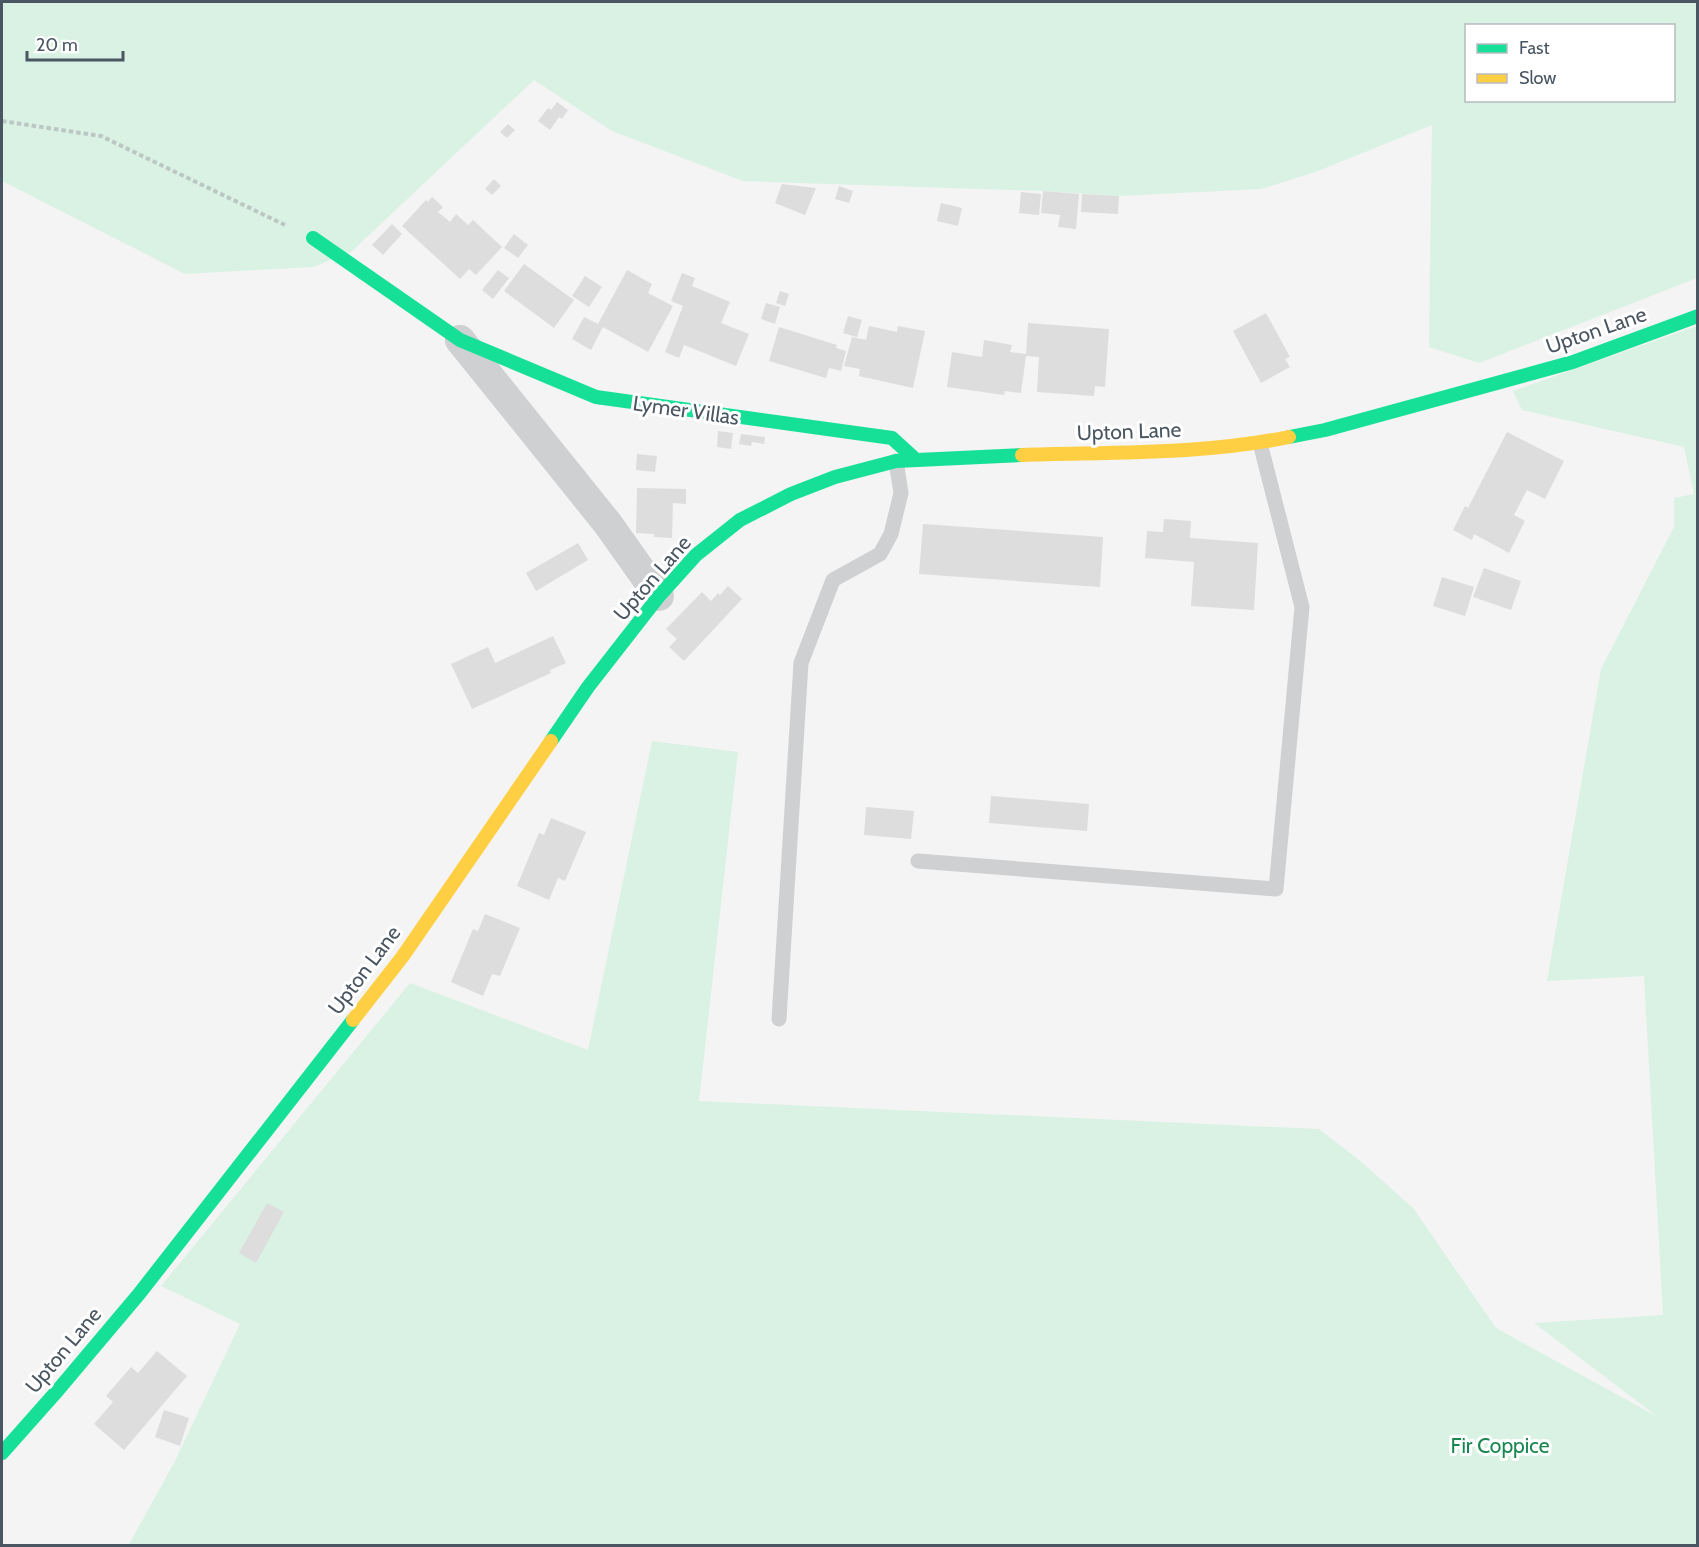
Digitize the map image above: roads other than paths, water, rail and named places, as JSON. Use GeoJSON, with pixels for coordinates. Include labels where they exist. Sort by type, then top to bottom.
{"type":"FeatureCollection","features":[{"type":"Feature","properties":{"kind":"street","name":"Lymer Villas"},"geometry":{"type":"LineString","coordinates":[[313,238],[460,340],[596,397],[892,438],[915,459]]}},
{"type":"Feature","properties":{"kind":"street","name":"Upton Lane"},"geometry":{"type":"LineString","coordinates":[[2,1453],[139,1294],[403,956],[588,687],[659,596],[696,555],[740,520],[791,494],[835,477],[896,461],[1209,449],[1260,443],[1325,430],[1573,362],[1698,316]]}},
{"type":"Feature","properties":{"kind":"street","name":"Lymer Villas"},"geometry":{"type":"LineString","coordinates":[[460,340],[608,524],[659,596]]}},
{"type":"Feature","properties":{"kind":"lane"},"geometry":{"type":"LineString","coordinates":[[918,861],[1276,888],[1302,607],[1260,443]]}},
{"type":"Feature","properties":{"kind":"lane"},"geometry":{"type":"LineString","coordinates":[[779,1019],[801,663],[833,580],[880,554],[891,534],[901,493],[896,461]]}},
{"type":"Feature","properties":{"kind":"park label","name":"Fir Coppice"},"geometry":{"type":"Point","coordinates":[1500,1445]}}]}
